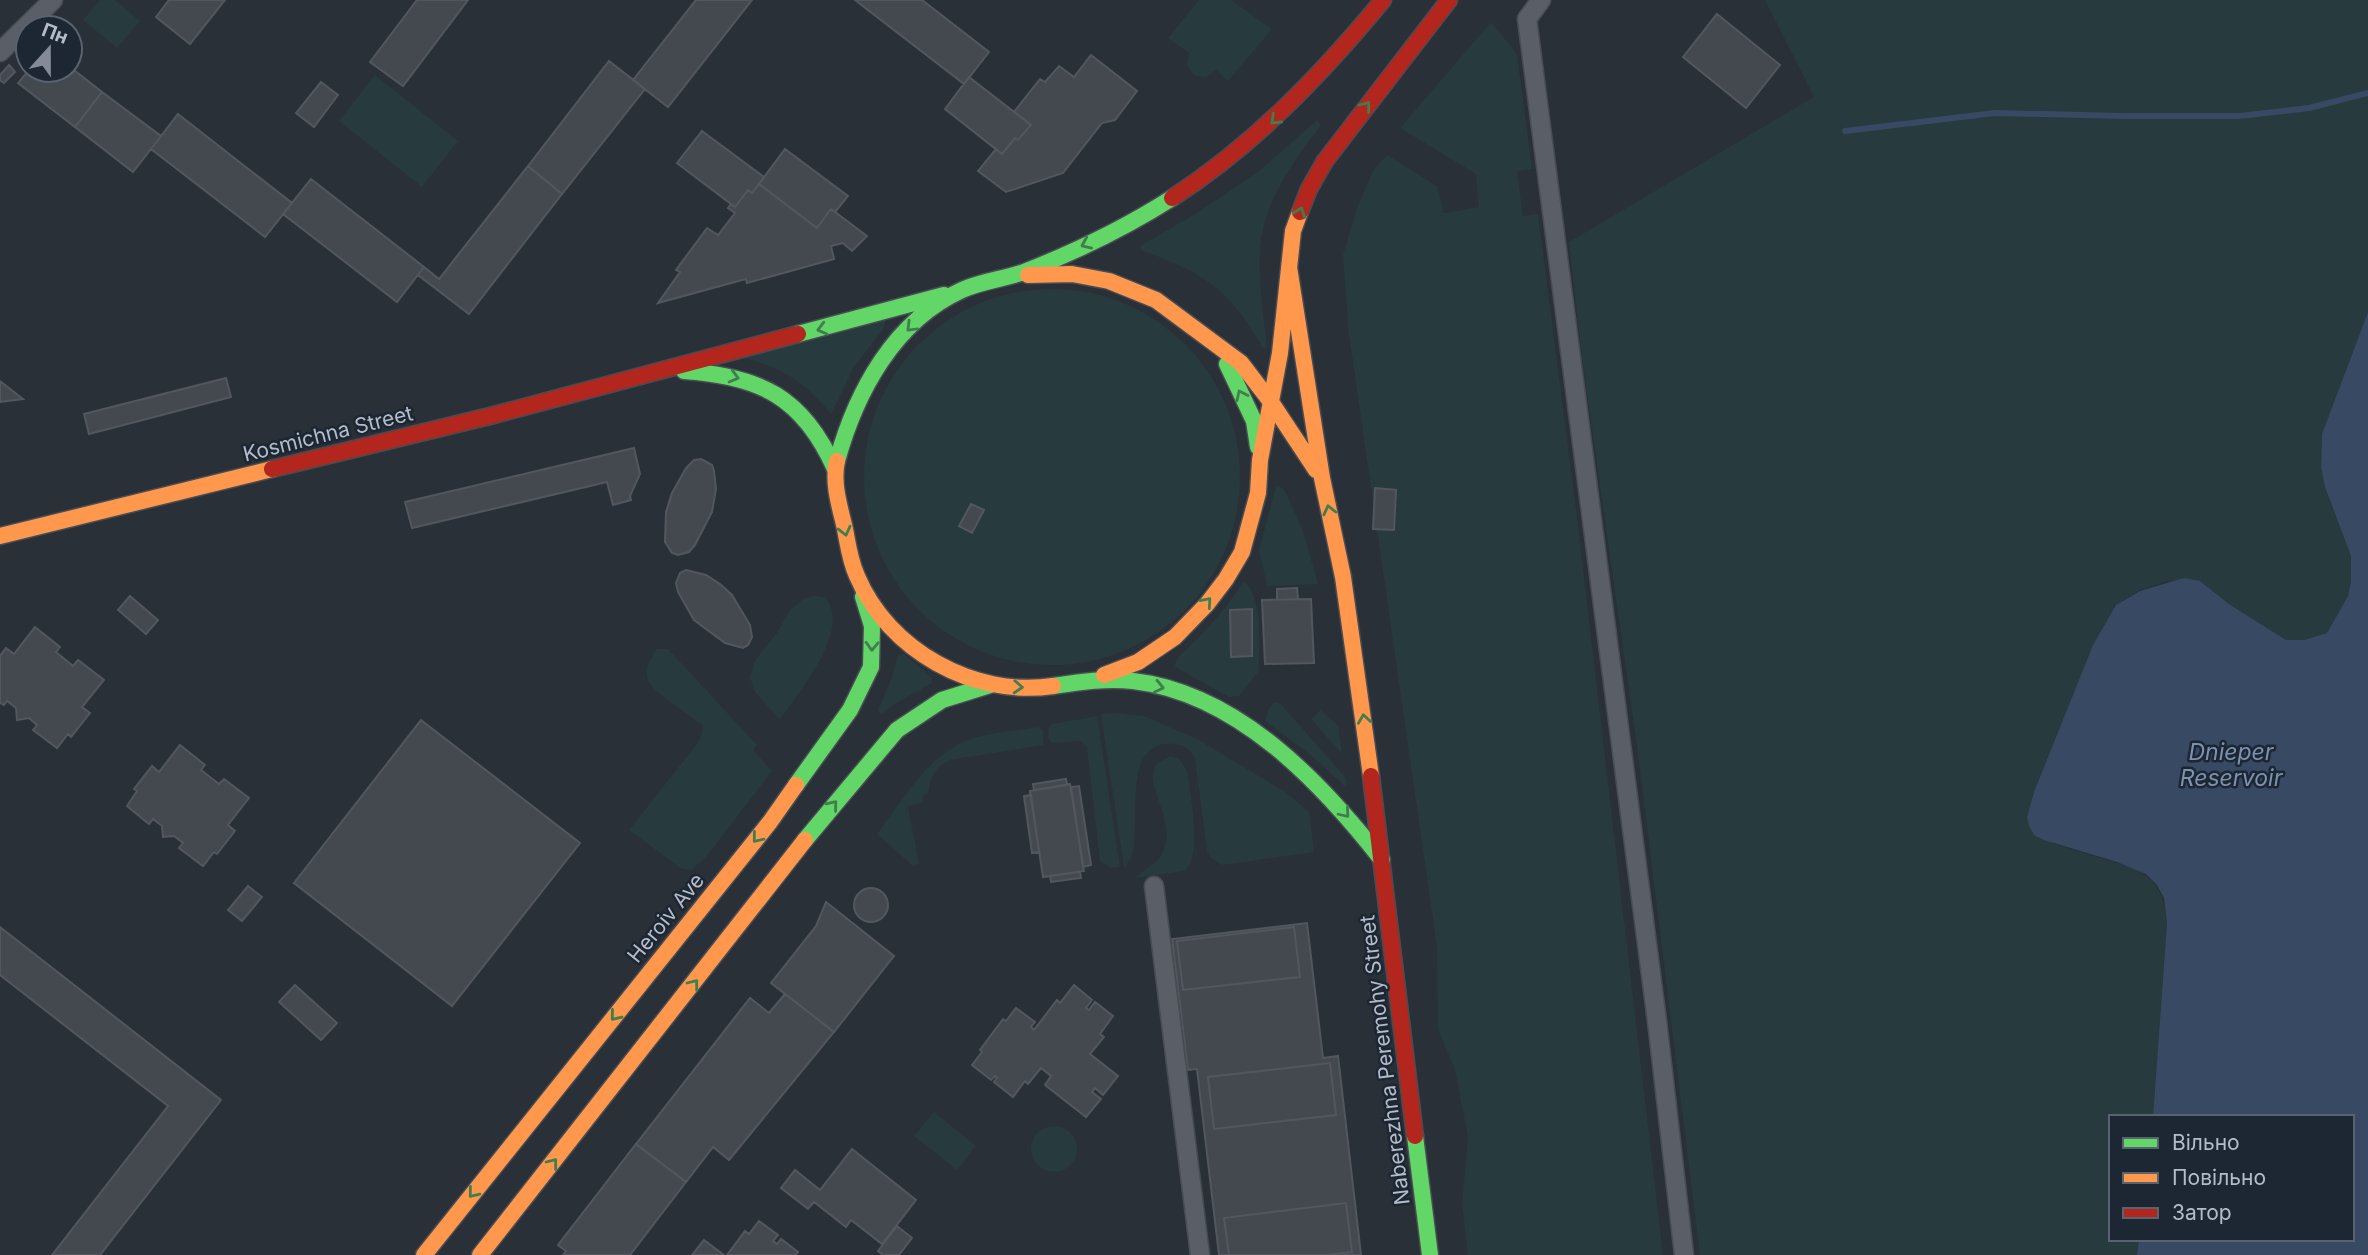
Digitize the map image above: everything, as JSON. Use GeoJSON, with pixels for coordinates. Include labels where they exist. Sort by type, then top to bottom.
{"type":"FeatureCollection","features":[{"type":"Feature","properties":{"kind":"main road","name":"Naberezhna Peremohy Street"},"geometry":{"type":"LineString","coordinates":[[1382,859],[1315,780],[1240,722],[1173,690],[1138,682],[1092,680],[1020,689],[990,684],[953,672],[915,648],[883,617],[858,580],[840,508],[835,469],[847,425],[864,384],[890,348],[921,317],[958,291],[1014,275],[1110,233],[1191,186],[1269,126],[1338,56],[1383,0]]}},
{"type":"Feature","properties":{"kind":"main road","name":"Naberezhna Peremohy Street"},"geometry":{"type":"LineString","coordinates":[[1092,680],[1138,662],[1175,637],[1207,604],[1242,552],[1258,493],[1260,460],[1280,353],[1293,231],[1308,189],[1325,161],[1448,0]]}},
{"type":"Feature","properties":{"kind":"main road","name":"Naberezhna Peremohy Street"},"geometry":{"type":"LineString","coordinates":[[1289,267],[1322,478],[1343,577],[1382,859],[1430,1255]]}},
{"type":"Feature","properties":{"kind":"main road","name":"Naberezhna Peremohy Street"},"geometry":{"type":"LineString","coordinates":[[1014,275],[1072,274],[1109,281],[1156,300],[1241,363],[1322,478]]}},
{"type":"Feature","properties":{"kind":"main road","name":"Kosmichna Street"},"geometry":{"type":"LineString","coordinates":[[0,536],[490,416],[958,291]]}},
{"type":"Feature","properties":{"kind":"main road","name":"Naberezhna Peremohy Street"},"geometry":{"type":"LineString","coordinates":[[1195,328],[1228,366],[1254,421],[1260,460]]}},
{"type":"Feature","properties":{"kind":"main road","name":"Kosmichna Street"},"geometry":{"type":"LineString","coordinates":[[666,369],[726,374],[755,383],[789,402],[817,434],[835,469]]}},
{"type":"Feature","properties":{"kind":"main road","name":"Heroiv Ave"},"geometry":{"type":"LineString","coordinates":[[424,1255],[770,822],[850,710],[871,667],[872,626],[858,580]]}},
{"type":"Feature","properties":{"kind":"main road"},"geometry":{"type":"LineString","coordinates":[[480,1255],[827,812],[897,730],[942,700],[990,684]]}},
{"type":"Feature","properties":{"kind":"street"},"geometry":{"type":"LineString","coordinates":[[0,52],[53,0]]}},
{"type":"Feature","properties":{"kind":"street"},"geometry":{"type":"LineString","coordinates":[[1541,0],[1527,19],[1684,1255]]}},
{"type":"Feature","properties":{"kind":"street"},"geometry":{"type":"LineString","coordinates":[[1154,886],[1200,1255]]}},
{"type":"Feature","properties":{"kind":"green space"},"geometry":{"type":"Polygon","coordinates":[[[100,0],[115,0],[140,21],[117,48],[84,19],[100,0]]]}},
{"type":"Feature","properties":{"kind":"green space"},"geometry":{"type":"Polygon","coordinates":[[[1199,0],[1231,0],[1272,29],[1228,81],[1216,70],[1206,77],[1194,75],[1187,65],[1189,53],[1168,38],[1199,0]]]}},
{"type":"Feature","properties":{"kind":"green space"},"geometry":{"type":"Polygon","coordinates":[[[1765,0],[2368,0],[2368,312],[2322,434],[2321,468],[2325,487],[2351,556],[2348,596],[2327,633],[2304,640],[2286,640],[2229,604],[2200,581],[2168,581],[2140,590],[2116,605],[2093,645],[2034,792],[2027,817],[2054,844],[2143,873],[2155,884],[2164,904],[2167,923],[2153,1115],[2109,1115],[2109,1241],[2139,1241],[2137,1255],[1700,1255],[1638,753],[1583,365],[1569,242],[1814,97],[1765,0]]]}},
{"type":"Feature","properties":{"kind":"green space"},"geometry":{"type":"Polygon","coordinates":[[[1491,22],[1517,54],[1532,169],[1517,171],[1523,216],[1538,214],[1576,509],[1663,1255],[1468,1255],[1462,1203],[1468,1137],[1455,1070],[1438,1029],[1437,947],[1349,334],[1343,255],[1357,208],[1373,171],[1387,155],[1437,186],[1444,213],[1479,207],[1476,174],[1400,128],[1491,22]]]}},
{"type":"Feature","properties":{"kind":"green space"},"geometry":{"type":"Polygon","coordinates":[[[375,75],[458,141],[422,187],[339,121],[375,75]]]}},
{"type":"Feature","properties":{"kind":"green space"},"geometry":{"type":"Polygon","coordinates":[[[1317,120],[1321,125],[1277,190],[1262,234],[1260,277],[1267,348],[1263,348],[1238,311],[1213,286],[1183,267],[1141,250],[1140,246],[1197,213],[1258,172],[1317,120]]]}},
{"type":"Feature","properties":{"kind":"green space"},"geometry":{"type":"Polygon","coordinates":[[[1052,289],[1089,293],[1124,303],[1156,321],[1185,344],[1208,373],[1226,405],[1236,440],[1240,477],[1236,514],[1226,549],[1208,581],[1185,610],[1156,633],[1124,651],[1089,661],[1052,665],[1015,661],[980,651],[948,633],[919,610],[896,581],[878,549],[868,514],[864,477],[868,440],[878,405],[896,373],[919,344],[948,321],[980,303],[1015,293],[1052,289]]]}},
{"type":"Feature","properties":{"kind":"green space"},"geometry":{"type":"Polygon","coordinates":[[[886,318],[884,328],[854,367],[831,414],[812,393],[793,378],[744,358],[886,318]]]}},
{"type":"Feature","properties":{"kind":"green space"},"geometry":{"type":"Polygon","coordinates":[[[1276,486],[1284,489],[1303,531],[1318,584],[1267,586],[1259,550],[1276,486]]]}},
{"type":"Feature","properties":{"kind":"green space"},"geometry":{"type":"Polygon","coordinates":[[[1244,581],[1255,599],[1257,609],[1258,672],[1239,696],[1229,697],[1175,667],[1175,664],[1180,655],[1219,615],[1244,581]]]}},
{"type":"Feature","properties":{"kind":"green space"},"geometry":{"type":"Polygon","coordinates":[[[812,596],[827,600],[830,605],[833,618],[831,633],[817,665],[780,720],[754,691],[750,677],[756,659],[777,633],[790,610],[812,596]]]}},
{"type":"Feature","properties":{"kind":"green space"},"geometry":{"type":"Polygon","coordinates":[[[657,649],[668,649],[757,745],[753,750],[772,771],[706,857],[691,870],[682,869],[629,830],[700,740],[703,726],[650,684],[647,670],[657,649]]]}},
{"type":"Feature","properties":{"kind":"green space"},"geometry":{"type":"Polygon","coordinates":[[[904,654],[932,678],[932,683],[882,714],[878,710],[892,678],[898,655],[904,654]]]}},
{"type":"Feature","properties":{"kind":"green space"},"geometry":{"type":"Polygon","coordinates":[[[1275,702],[1281,704],[1346,778],[1346,787],[1307,752],[1265,721],[1269,708],[1275,702]]]}},
{"type":"Feature","properties":{"kind":"green space"},"geometry":{"type":"Polygon","coordinates":[[[1321,710],[1338,726],[1342,754],[1311,719],[1321,710]]]}},
{"type":"Feature","properties":{"kind":"green space"},"geometry":{"type":"Polygon","coordinates":[[[1101,714],[1144,716],[1197,739],[1287,793],[1309,812],[1314,852],[1222,865],[1211,858],[1207,850],[1195,758],[1186,748],[1174,744],[1155,747],[1143,758],[1138,776],[1134,840],[1131,857],[1124,867],[1101,714]]]}},
{"type":"Feature","properties":{"kind":"green space"},"geometry":{"type":"Polygon","coordinates":[[[1097,716],[1120,867],[1111,868],[1100,861],[1087,747],[1081,741],[1052,743],[1048,738],[1052,724],[1097,716]]]}},
{"type":"Feature","properties":{"kind":"green space"},"geometry":{"type":"Polygon","coordinates":[[[1039,727],[1043,731],[1043,745],[950,760],[937,769],[928,794],[923,795],[922,803],[908,806],[919,864],[912,865],[877,834],[927,769],[951,749],[965,741],[983,736],[1039,727]]]}},
{"type":"Feature","properties":{"kind":"green space"},"geometry":{"type":"Polygon","coordinates":[[[1171,756],[1180,760],[1187,770],[1194,823],[1190,863],[1185,871],[1135,878],[1163,852],[1166,827],[1153,772],[1157,763],[1171,756]]]}},
{"type":"Feature","properties":{"kind":"green space"},"geometry":{"type":"Polygon","coordinates":[[[934,1112],[976,1146],[957,1170],[914,1136],[934,1112]]]}},
{"type":"Feature","properties":{"kind":"green space"},"geometry":{"type":"Polygon","coordinates":[[[1054,1126],[1070,1133],[1077,1149],[1070,1165],[1054,1172],[1038,1165],[1031,1149],[1038,1133],[1054,1126]]]}},
{"type":"Feature","properties":{"kind":"water","name":"Dnieper Reservoir"},"geometry":{"type":"Polygon","coordinates":[[[2368,312],[2368,1255],[2137,1255],[2139,1241],[2354,1241],[2354,1115],[2153,1115],[2167,923],[2164,898],[2157,885],[2146,874],[2034,835],[2027,817],[2034,792],[2093,645],[2116,605],[2140,591],[2184,578],[2200,581],[2229,604],[2286,640],[2304,640],[2327,633],[2348,596],[2351,556],[2325,487],[2321,468],[2322,434],[2368,312]]]}},
{"type":"Feature","properties":{"kind":"building"},"geometry":{"type":"Polygon","coordinates":[[[169,0],[225,0],[190,44],[156,17],[169,0]]]}},
{"type":"Feature","properties":{"kind":"building"},"geometry":{"type":"Polygon","coordinates":[[[417,0],[468,0],[403,86],[370,62],[417,0]]]}},
{"type":"Feature","properties":{"kind":"building"},"geometry":{"type":"Polygon","coordinates":[[[696,0],[752,0],[668,107],[633,80],[696,0]]]}},
{"type":"Feature","properties":{"kind":"building"},"geometry":{"type":"Polygon","coordinates":[[[855,0],[922,0],[989,52],[964,84],[855,0]]]}},
{"type":"Feature","properties":{"kind":"building"},"geometry":{"type":"Polygon","coordinates":[[[1717,14],[1780,65],[1746,108],[1683,57],[1717,14]]]}},
{"type":"Feature","properties":{"kind":"building"},"geometry":{"type":"Polygon","coordinates":[[[1091,55],[1137,91],[1115,120],[1102,123],[1063,173],[1006,192],[978,171],[996,149],[1002,154],[1015,138],[1018,140],[1031,125],[1014,112],[1040,79],[1045,82],[1059,66],[1074,77],[1091,55]]]}},
{"type":"Feature","properties":{"kind":"building"},"geometry":{"type":"Polygon","coordinates":[[[609,61],[645,89],[562,194],[528,166],[609,61]]]}},
{"type":"Feature","properties":{"kind":"building"},"geometry":{"type":"Polygon","coordinates":[[[9,65],[14,71],[4,83],[0,80],[0,75],[9,65]]]}},
{"type":"Feature","properties":{"kind":"building"},"geometry":{"type":"Polygon","coordinates":[[[969,77],[1031,125],[1018,140],[1015,138],[1002,154],[945,109],[969,77]]]}},
{"type":"Feature","properties":{"kind":"building"},"geometry":{"type":"Polygon","coordinates":[[[84,78],[102,92],[75,127],[19,84],[84,84],[84,78]]]}},
{"type":"Feature","properties":{"kind":"building"},"geometry":{"type":"Polygon","coordinates":[[[321,82],[338,95],[314,127],[296,113],[321,82]]]}},
{"type":"Feature","properties":{"kind":"building"},"geometry":{"type":"Polygon","coordinates":[[[102,92],[161,136],[133,172],[75,127],[102,92]]]}},
{"type":"Feature","properties":{"kind":"building"},"geometry":{"type":"Polygon","coordinates":[[[178,114],[292,203],[265,237],[151,149],[178,114]]]}},
{"type":"Feature","properties":{"kind":"building"},"geometry":{"type":"Polygon","coordinates":[[[702,131],[764,177],[752,193],[748,190],[735,207],[677,163],[702,131]]]}},
{"type":"Feature","properties":{"kind":"building"},"geometry":{"type":"Polygon","coordinates":[[[785,149],[848,196],[835,212],[831,209],[817,228],[759,184],[785,149]]]}},
{"type":"Feature","properties":{"kind":"building"},"geometry":{"type":"Polygon","coordinates":[[[528,166],[562,194],[469,314],[418,275],[424,267],[439,279],[528,166]]]}},
{"type":"Feature","properties":{"kind":"building"},"geometry":{"type":"Polygon","coordinates":[[[311,179],[424,267],[397,302],[283,214],[311,179]]]}},
{"type":"Feature","properties":{"kind":"building"},"geometry":{"type":"Polygon","coordinates":[[[759,184],[817,228],[831,209],[867,236],[852,251],[843,243],[831,246],[834,259],[747,283],[746,279],[658,303],[680,272],[676,270],[707,228],[718,235],[735,213],[728,208],[731,204],[735,207],[748,190],[752,193],[759,184]]]}},
{"type":"Feature","properties":{"kind":"building"},"geometry":{"type":"Polygon","coordinates":[[[226,378],[231,397],[89,434],[84,414],[226,378]]]}},
{"type":"Feature","properties":{"kind":"building"},"geometry":{"type":"Polygon","coordinates":[[[0,381],[23,399],[0,402],[0,381]]]}},
{"type":"Feature","properties":{"kind":"building"},"geometry":{"type":"Polygon","coordinates":[[[634,448],[640,474],[630,496],[631,500],[613,505],[607,482],[412,528],[405,502],[634,448]]]}},
{"type":"Feature","properties":{"kind":"building"},"geometry":{"type":"Polygon","coordinates":[[[701,459],[712,465],[714,471],[716,489],[712,512],[695,545],[689,552],[678,555],[672,553],[665,542],[666,512],[672,493],[686,468],[694,460],[701,459]]]}},
{"type":"Feature","properties":{"kind":"building"},"geometry":{"type":"Polygon","coordinates":[[[1375,488],[1396,490],[1394,530],[1373,529],[1375,488]]]}},
{"type":"Feature","properties":{"kind":"building"},"geometry":{"type":"Polygon","coordinates":[[[971,504],[984,510],[972,533],[959,526],[971,504]]]}},
{"type":"Feature","properties":{"kind":"building"},"geometry":{"type":"Polygon","coordinates":[[[686,570],[706,575],[732,595],[750,625],[752,637],[748,645],[743,648],[725,643],[694,620],[678,592],[676,583],[680,573],[686,570]]]}},
{"type":"Feature","properties":{"kind":"building"},"geometry":{"type":"Polygon","coordinates":[[[1297,588],[1298,599],[1277,600],[1277,589],[1297,588]]]}},
{"type":"Feature","properties":{"kind":"building"},"geometry":{"type":"Polygon","coordinates":[[[130,596],[158,620],[146,634],[118,610],[130,596]]]}},
{"type":"Feature","properties":{"kind":"building"},"geometry":{"type":"Polygon","coordinates":[[[1311,599],[1314,663],[1265,664],[1262,600],[1311,599]]]}},
{"type":"Feature","properties":{"kind":"building"},"geometry":{"type":"Polygon","coordinates":[[[1252,609],[1252,656],[1231,657],[1230,610],[1252,609]]]}},
{"type":"Feature","properties":{"kind":"building"},"geometry":{"type":"Polygon","coordinates":[[[35,627],[60,647],[56,652],[73,666],[78,660],[104,680],[82,707],[90,713],[71,737],[68,734],[57,748],[33,730],[37,725],[29,718],[17,720],[16,708],[7,701],[4,705],[0,703],[0,656],[6,648],[14,654],[35,627]]]}},
{"type":"Feature","properties":{"kind":"building"},"geometry":{"type":"Polygon","coordinates":[[[421,720],[580,843],[452,1006],[294,883],[421,720]]]}},
{"type":"Feature","properties":{"kind":"building"},"geometry":{"type":"Polygon","coordinates":[[[180,745],[205,765],[201,770],[219,784],[224,779],[249,798],[228,825],[235,831],[217,854],[214,852],[203,866],[179,848],[183,843],[174,836],[163,837],[162,826],[153,819],[149,824],[127,806],[137,791],[134,789],[152,766],[159,772],[180,745]]]}},
{"type":"Feature","properties":{"kind":"building"},"geometry":{"type":"Polygon","coordinates":[[[1066,779],[1067,785],[1034,790],[1033,784],[1066,779]]]}},
{"type":"Feature","properties":{"kind":"building"},"geometry":{"type":"Polygon","coordinates":[[[1070,784],[1084,871],[1043,877],[1030,791],[1070,784]]]}},
{"type":"Feature","properties":{"kind":"building"},"geometry":{"type":"Polygon","coordinates":[[[1079,786],[1091,865],[1083,867],[1071,787],[1079,786]]]}},
{"type":"Feature","properties":{"kind":"building"},"geometry":{"type":"Polygon","coordinates":[[[1031,795],[1039,852],[1032,853],[1024,796],[1031,795]]]}},
{"type":"Feature","properties":{"kind":"building"},"geometry":{"type":"Polygon","coordinates":[[[1080,872],[1081,878],[1051,882],[1050,876],[1080,872]]]}},
{"type":"Feature","properties":{"kind":"building"},"geometry":{"type":"Polygon","coordinates":[[[248,886],[262,897],[242,921],[228,910],[248,886]]]}},
{"type":"Feature","properties":{"kind":"building"},"geometry":{"type":"Polygon","coordinates":[[[871,888],[883,893],[888,905],[883,917],[871,922],[859,917],[854,905],[859,893],[871,888]]]}},
{"type":"Feature","properties":{"kind":"building"},"geometry":{"type":"Polygon","coordinates":[[[826,902],[894,956],[834,1032],[771,983],[816,926],[826,902]]]}},
{"type":"Feature","properties":{"kind":"building"},"geometry":{"type":"Polygon","coordinates":[[[1307,923],[1323,1058],[1338,1056],[1361,1255],[1219,1255],[1197,1069],[1188,1070],[1172,939],[1307,923]]]}},
{"type":"Feature","properties":{"kind":"building"},"geometry":{"type":"Polygon","coordinates":[[[0,927],[221,1100],[100,1255],[52,1255],[168,1106],[0,975],[0,927]]]}},
{"type":"Feature","properties":{"kind":"building"},"geometry":{"type":"Polygon","coordinates":[[[1294,927],[1300,977],[1183,990],[1177,941],[1294,927]]]}},
{"type":"Feature","properties":{"kind":"building"},"geometry":{"type":"Polygon","coordinates":[[[295,985],[337,1023],[321,1040],[279,1002],[295,985]]]}},
{"type":"Feature","properties":{"kind":"building"},"geometry":{"type":"Polygon","coordinates":[[[1074,985],[1092,1000],[1086,1008],[1089,1010],[1095,1002],[1113,1016],[1100,1034],[1104,1037],[1090,1054],[1118,1076],[1103,1095],[1095,1088],[1092,1092],[1101,1099],[1086,1117],[1045,1085],[1051,1076],[1041,1068],[1028,1084],[1025,1081],[1013,1097],[994,1082],[997,1078],[995,1076],[991,1080],[972,1065],[1003,1019],[1006,1021],[1016,1008],[1035,1022],[1031,1027],[1034,1030],[1057,1000],[1060,1003],[1074,985]]]}},
{"type":"Feature","properties":{"kind":"building"},"geometry":{"type":"Polygon","coordinates":[[[785,994],[834,1032],[729,1160],[713,1147],[686,1182],[636,1144],[750,998],[769,1013],[785,994]]]}},
{"type":"Feature","properties":{"kind":"building"},"geometry":{"type":"Polygon","coordinates":[[[1330,1063],[1336,1115],[1214,1129],[1208,1077],[1330,1063]]]}},
{"type":"Feature","properties":{"kind":"building"},"geometry":{"type":"Polygon","coordinates":[[[636,1144],[686,1182],[630,1255],[563,1255],[566,1251],[558,1245],[636,1144]]]}},
{"type":"Feature","properties":{"kind":"building"},"geometry":{"type":"Polygon","coordinates":[[[852,1149],[916,1200],[882,1244],[851,1220],[846,1227],[814,1202],[808,1209],[781,1188],[795,1170],[820,1190],[852,1149]]]}},
{"type":"Feature","properties":{"kind":"building"},"geometry":{"type":"Polygon","coordinates":[[[1346,1203],[1352,1252],[1326,1255],[1229,1255],[1224,1218],[1346,1203]]]}},
{"type":"Feature","properties":{"kind":"building"},"geometry":{"type":"Polygon","coordinates":[[[759,1221],[778,1235],[773,1241],[777,1244],[781,1239],[798,1252],[796,1255],[727,1255],[745,1231],[749,1234],[759,1221]]]}},
{"type":"Feature","properties":{"kind":"building"},"geometry":{"type":"Polygon","coordinates":[[[897,1226],[912,1238],[899,1255],[883,1255],[878,1251],[897,1226]]]}},
{"type":"Feature","properties":{"kind":"building"},"geometry":{"type":"Polygon","coordinates":[[[704,1240],[724,1255],[692,1255],[704,1240]]]}},
{"type":"Feature","properties":{"kind":"waterway"},"geometry":{"type":"LineString","coordinates":[[1845,131],[1995,113],[2239,116],[2309,108],[2368,93]]}},
{"type":"Feature","properties":{"kind":"traffic: fast"},"geometry":{"type":"LineString","coordinates":[[837,461],[845,435],[867,385],[881,361],[916,320],[938,303],[962,290],[1024,272],[1062,256],[1118,229],[1172,198]]}},
{"type":"Feature","properties":{"kind":"traffic: fast"},"geometry":{"type":"LineString","coordinates":[[798,334],[944,295]]}},
{"type":"Feature","properties":{"kind":"traffic: fast"},"geometry":{"type":"LineString","coordinates":[[1227,364],[1254,421],[1258,447]]}},
{"type":"Feature","properties":{"kind":"traffic: fast"},"geometry":{"type":"LineString","coordinates":[[684,371],[735,378],[776,395],[809,424],[835,469]]}},
{"type":"Feature","properties":{"kind":"traffic: fast"},"geometry":{"type":"LineString","coordinates":[[796,785],[850,710],[871,667],[872,626],[863,597]]}},
{"type":"Feature","properties":{"kind":"traffic: fast"},"geometry":{"type":"LineString","coordinates":[[1053,686],[1103,680],[1133,681],[1171,689],[1207,703],[1241,722],[1304,772],[1382,860]]}},
{"type":"Feature","properties":{"kind":"traffic: fast"},"geometry":{"type":"LineString","coordinates":[[805,840],[897,730],[942,700],[990,685]]}},
{"type":"Feature","properties":{"kind":"traffic: fast"},"geometry":{"type":"LineString","coordinates":[[1415,1136],[1430,1255]]}},
{"type":"Feature","properties":{"kind":"traffic: slow"},"geometry":{"type":"LineString","coordinates":[[1104,675],[1138,662],[1175,637],[1207,604],[1242,552],[1258,493],[1260,460],[1280,353],[1293,231],[1300,212]]}},
{"type":"Feature","properties":{"kind":"traffic: slow"},"geometry":{"type":"LineString","coordinates":[[1289,267],[1322,478],[1343,577],[1371,776]]}},
{"type":"Feature","properties":{"kind":"traffic: slow"},"geometry":{"type":"LineString","coordinates":[[1028,275],[1072,274],[1109,281],[1156,300],[1241,363],[1271,402],[1316,470]]}},
{"type":"Feature","properties":{"kind":"traffic: slow"},"geometry":{"type":"LineString","coordinates":[[837,461],[837,495],[853,565],[871,602],[890,626],[912,646],[937,663],[964,676],[1023,688],[1053,686]]}},
{"type":"Feature","properties":{"kind":"traffic: slow"},"geometry":{"type":"LineString","coordinates":[[0,536],[272,469]]}},
{"type":"Feature","properties":{"kind":"traffic: slow"},"geometry":{"type":"LineString","coordinates":[[424,1255],[770,822],[796,785]]}},
{"type":"Feature","properties":{"kind":"traffic: slow"},"geometry":{"type":"LineString","coordinates":[[480,1255],[805,840]]}},
{"type":"Feature","properties":{"kind":"traffic: jam"},"geometry":{"type":"LineString","coordinates":[[1172,198],[1231,155],[1285,107],[1311,82],[1383,0]]}},
{"type":"Feature","properties":{"kind":"traffic: jam"},"geometry":{"type":"LineString","coordinates":[[1300,212],[1325,161],[1449,0]]}},
{"type":"Feature","properties":{"kind":"traffic: jam"},"geometry":{"type":"LineString","coordinates":[[272,469],[490,416],[798,334]]}},
{"type":"Feature","properties":{"kind":"traffic: jam"},"geometry":{"type":"LineString","coordinates":[[1371,776],[1415,1136]]}}]}
